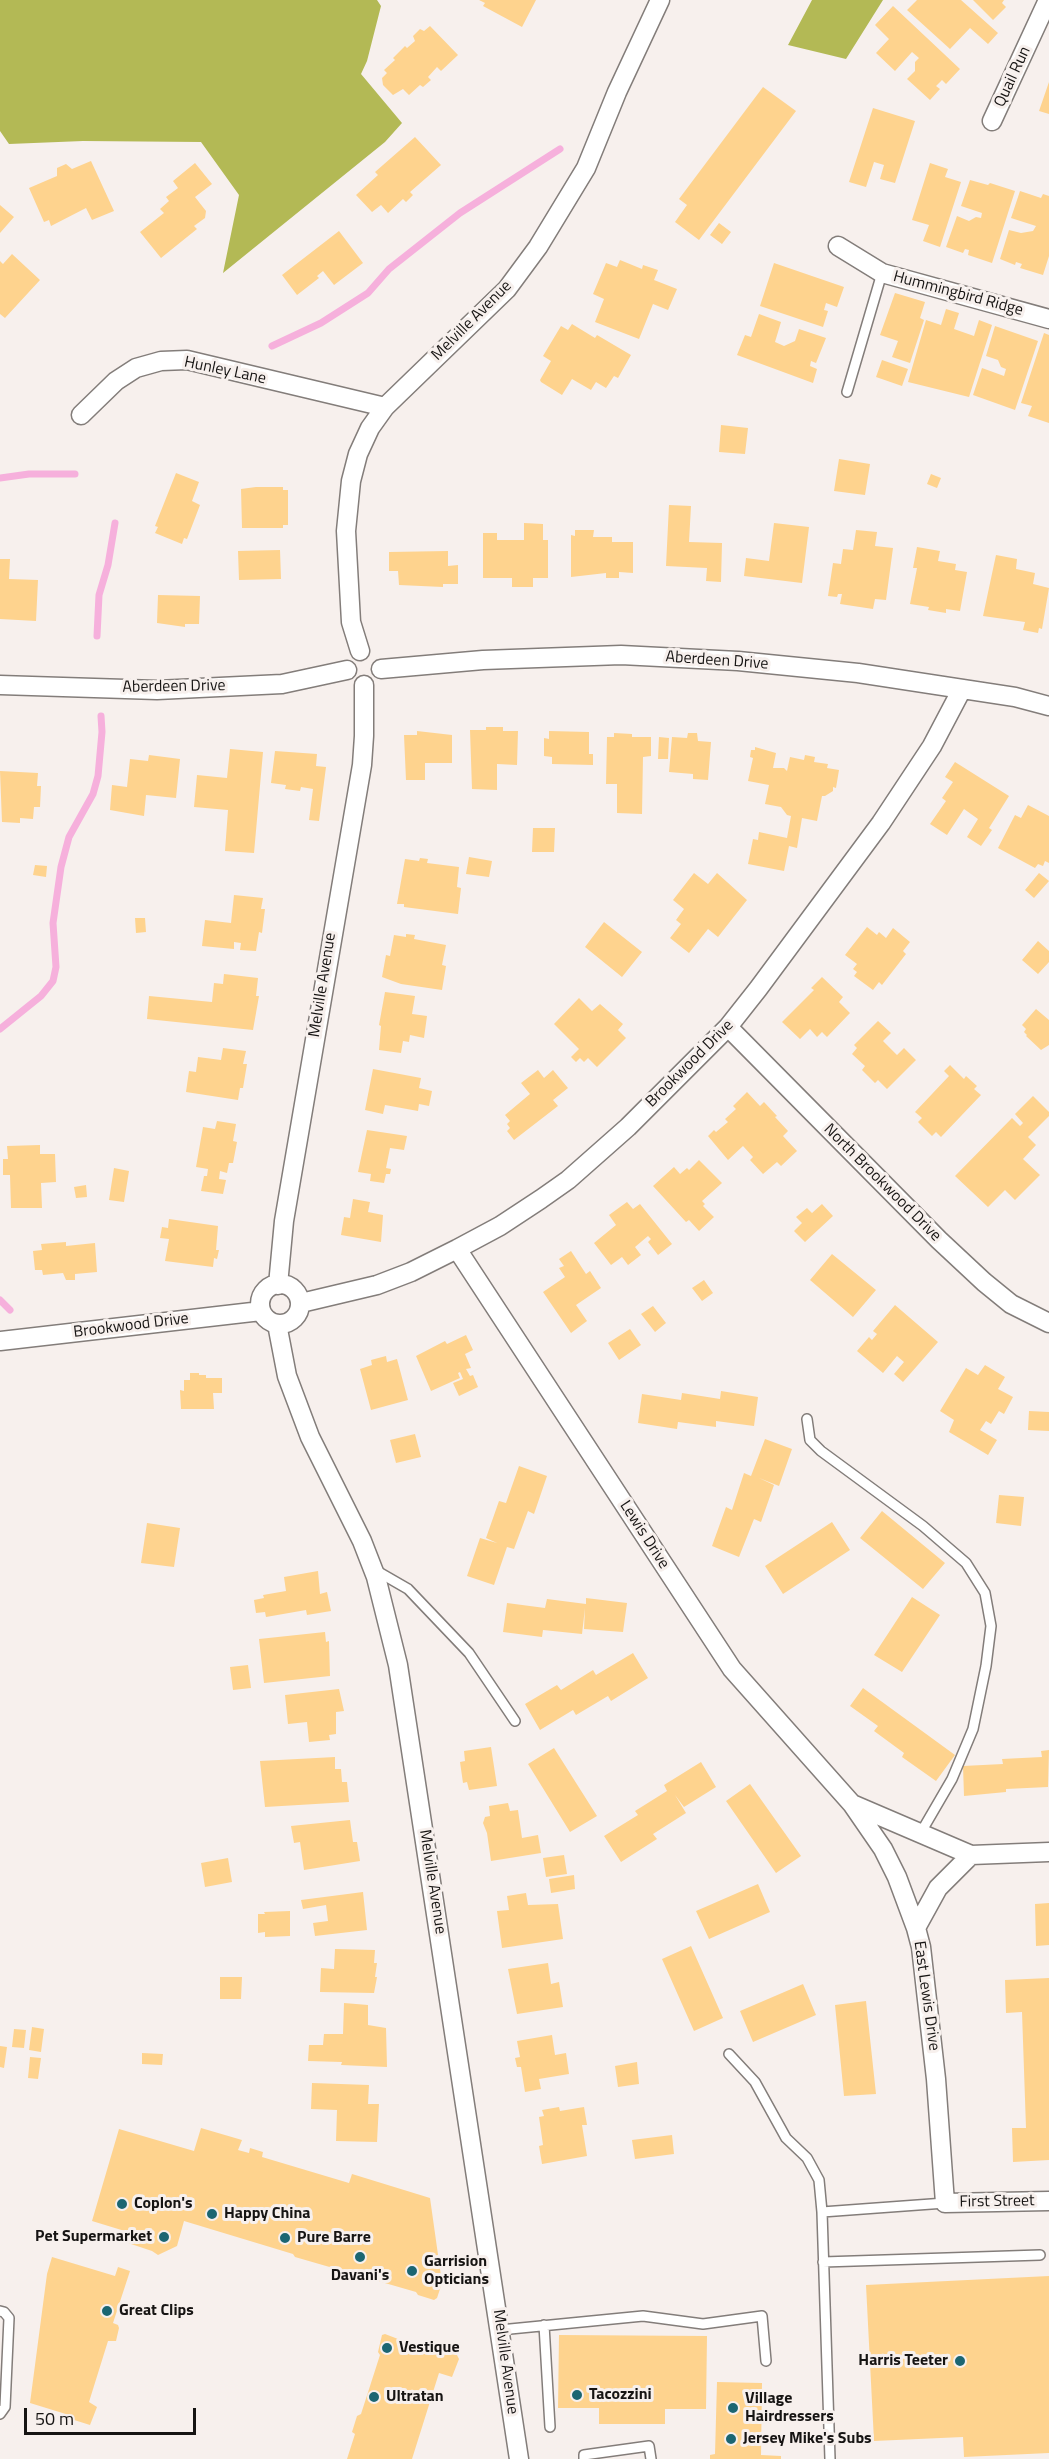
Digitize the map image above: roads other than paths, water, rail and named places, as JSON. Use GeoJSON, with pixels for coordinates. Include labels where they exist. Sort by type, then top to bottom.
{"type":"FeatureCollection","features":[{"type":"Feature","properties":{"kind":"street","name":"Melville Avenue"},"geometry":{"type":"LineString","coordinates":[[360,651],[351,622],[346,531],[351,481],[358,454],[370,428],[385,407],[507,289],[538,247],[586,168],[617,92],[660,0]]}},
{"type":"Feature","properties":{"kind":"street","name":"Quail Run"},"geometry":{"type":"LineString","coordinates":[[992,121],[1047,7]]}},
{"type":"Feature","properties":{"kind":"street","name":"Hummingbird Ridge"},"geometry":{"type":"LineString","coordinates":[[838,246],[882,273],[1049,319]]}},
{"type":"Feature","properties":{"kind":"street","name":"Hunley Lane"},"geometry":{"type":"LineString","coordinates":[[81,415],[116,381],[136,368],[161,362],[187,360],[385,407]]}},
{"type":"Feature","properties":{"kind":"street"},"geometry":{"type":"LineString","coordinates":[[360,651],[368,651],[375,655],[380,661],[381,669],[376,680],[364,685],[356,683],[347,670],[348,662],[360,651]]}},
{"type":"Feature","properties":{"kind":"street","name":"Aberdeen Drive"},"geometry":{"type":"LineString","coordinates":[[381,669],[483,660],[621,655],[738,661],[858,673],[1015,697],[1049,706]]}},
{"type":"Feature","properties":{"kind":"street","name":"Aberdeen Drive"},"geometry":{"type":"LineString","coordinates":[[0,685],[168,689],[282,684],[347,670]]}},
{"type":"Feature","properties":{"kind":"street","name":"Melville Avenue"},"geometry":{"type":"LineString","coordinates":[[278,1285],[286,1209],[362,765],[364,685]]}},
{"type":"Feature","properties":{"kind":"street","name":"Brookwood Drive"},"geometry":{"type":"LineString","coordinates":[[301,1303],[377,1285],[411,1272],[500,1226],[568,1180],[628,1127],[728,1027],[822,906],[932,746],[962,689]]}},
{"type":"Feature","properties":{"kind":"street","name":"North Brookwood Drive"},"geometry":{"type":"LineString","coordinates":[[728,1027],[939,1240],[984,1282],[1011,1304],[1049,1323]]}},
{"type":"Feature","properties":{"kind":"street","name":"Lewis Drive"},"geometry":{"type":"LineString","coordinates":[[457,1249],[732,1669],[852,1804]]}},
{"type":"Feature","properties":{"kind":"street"},"geometry":{"type":"LineString","coordinates":[[278,1285],[286,1285],[293,1289],[301,1303],[291,1321],[277,1324],[270,1321],[261,1311],[261,1300],[264,1293],[278,1285]]}},
{"type":"Feature","properties":{"kind":"street","name":"Brookwood Drive"},"geometry":{"type":"LineString","coordinates":[[0,1341],[261,1311]]}},
{"type":"Feature","properties":{"kind":"street","name":"Melville Avenue"},"geometry":{"type":"LineString","coordinates":[[277,1324],[287,1376],[310,1437],[362,1540],[373,1569],[398,1665],[519,2459]]}},
{"type":"Feature","properties":{"kind":"street"},"geometry":{"type":"LineString","coordinates":[[852,1804],[971,1855],[1049,1852]]}},
{"type":"Feature","properties":{"kind":"street","name":"East Lewis Drive"},"geometry":{"type":"LineString","coordinates":[[852,1804],[883,1849],[897,1877],[921,1947],[936,2079],[945,2204]]}},
{"type":"Feature","properties":{"kind":"street"},"geometry":{"type":"LineString","coordinates":[[916,1928],[938,1888],[971,1855]]}},
{"type":"Feature","properties":{"kind":"street","name":"First Street"},"geometry":{"type":"LineString","coordinates":[[945,2204],[1049,2201]]}},
{"type":"Feature","properties":{"kind":"lane"},"geometry":{"type":"LineString","coordinates":[[847,392],[882,273]]}},
{"type":"Feature","properties":{"kind":"lane"},"geometry":{"type":"LineString","coordinates":[[807,1419],[810,1440],[821,1451],[923,1526],[966,1563],[985,1593],[991,1626],[986,1666],[973,1729],[952,1779],[920,1833]]}},
{"type":"Feature","properties":{"kind":"lane"},"geometry":{"type":"LineString","coordinates":[[373,1569],[408,1589],[470,1653],[514,1721]]}},
{"type":"Feature","properties":{"kind":"lane"},"geometry":{"type":"LineString","coordinates":[[729,2054],[755,2082],[786,2138],[807,2158],[819,2180],[830,2459]]}},
{"type":"Feature","properties":{"kind":"lane"},"geometry":{"type":"LineString","coordinates":[[822,2212],[945,2204]]}},
{"type":"Feature","properties":{"kind":"lane"},"geometry":{"type":"LineString","coordinates":[[823,2262],[1040,2255]]}},
{"type":"Feature","properties":{"kind":"lane"},"geometry":{"type":"LineString","coordinates":[[0,2312],[4,2312],[9,2318],[5,2407],[0,2414]]}},
{"type":"Feature","properties":{"kind":"lane"},"geometry":{"type":"LineString","coordinates":[[500,2330],[643,2316],[703,2324],[762,2316],[766,2361]]}},
{"type":"Feature","properties":{"kind":"lane"},"geometry":{"type":"LineString","coordinates":[[544,2325],[550,2427]]}},
{"type":"Feature","properties":{"kind":"lane"},"geometry":{"type":"LineString","coordinates":[[584,2459],[584,2455],[649,2446],[651,2459]]}},
{"type":"Feature","properties":{"kind":"waterway"},"geometry":{"type":"LineString","coordinates":[[272,346],[321,323],[368,293],[389,269],[460,213],[560,149]]}},
{"type":"Feature","properties":{"kind":"waterway"},"geometry":{"type":"LineString","coordinates":[[0,478],[29,474],[75,474]]}},
{"type":"Feature","properties":{"kind":"waterway"},"geometry":{"type":"LineString","coordinates":[[97,636],[99,595],[108,565],[115,523]]}},
{"type":"Feature","properties":{"kind":"waterway"},"geometry":{"type":"LineString","coordinates":[[0,1029],[41,996],[53,981],[56,967],[53,923],[61,867],[69,837],[93,794],[98,776],[101,716]]}},
{"type":"Feature","properties":{"kind":"waterway"},"geometry":{"type":"LineString","coordinates":[[0,1300],[10,1310]]}},
{"type":"Feature","properties":{"kind":"place","name":"Coplon's"},"geometry":{"type":"Point","coordinates":[122,2204]}},
{"type":"Feature","properties":{"kind":"place","name":"Happy China"},"geometry":{"type":"Point","coordinates":[212,2214]}},
{"type":"Feature","properties":{"kind":"place","name":"Pet Supermarket"},"geometry":{"type":"Point","coordinates":[164,2237]}},
{"type":"Feature","properties":{"kind":"place","name":"Pure Barre"},"geometry":{"type":"Point","coordinates":[285,2238]}},
{"type":"Feature","properties":{"kind":"place","name":"Davani's"},"geometry":{"type":"Point","coordinates":[360,2257]}},
{"type":"Feature","properties":{"kind":"place","name":"Garrision Opticians"},"geometry":{"type":"Point","coordinates":[412,2271]}},
{"type":"Feature","properties":{"kind":"place","name":"Great Clips"},"geometry":{"type":"Point","coordinates":[107,2311]}},
{"type":"Feature","properties":{"kind":"place","name":"Vestique"},"geometry":{"type":"Point","coordinates":[387,2348]}},
{"type":"Feature","properties":{"kind":"place","name":"Harris Teeter"},"geometry":{"type":"Point","coordinates":[960,2361]}},
{"type":"Feature","properties":{"kind":"place","name":"Tacozzini"},"geometry":{"type":"Point","coordinates":[577,2395]}},
{"type":"Feature","properties":{"kind":"place","name":"Ultratan"},"geometry":{"type":"Point","coordinates":[374,2397]}},
{"type":"Feature","properties":{"kind":"place","name":"Village Hairdressers"},"geometry":{"type":"Point","coordinates":[733,2408]}},
{"type":"Feature","properties":{"kind":"place","name":"Jersey Mike's Subs"},"geometry":{"type":"Point","coordinates":[731,2439]}}]}
